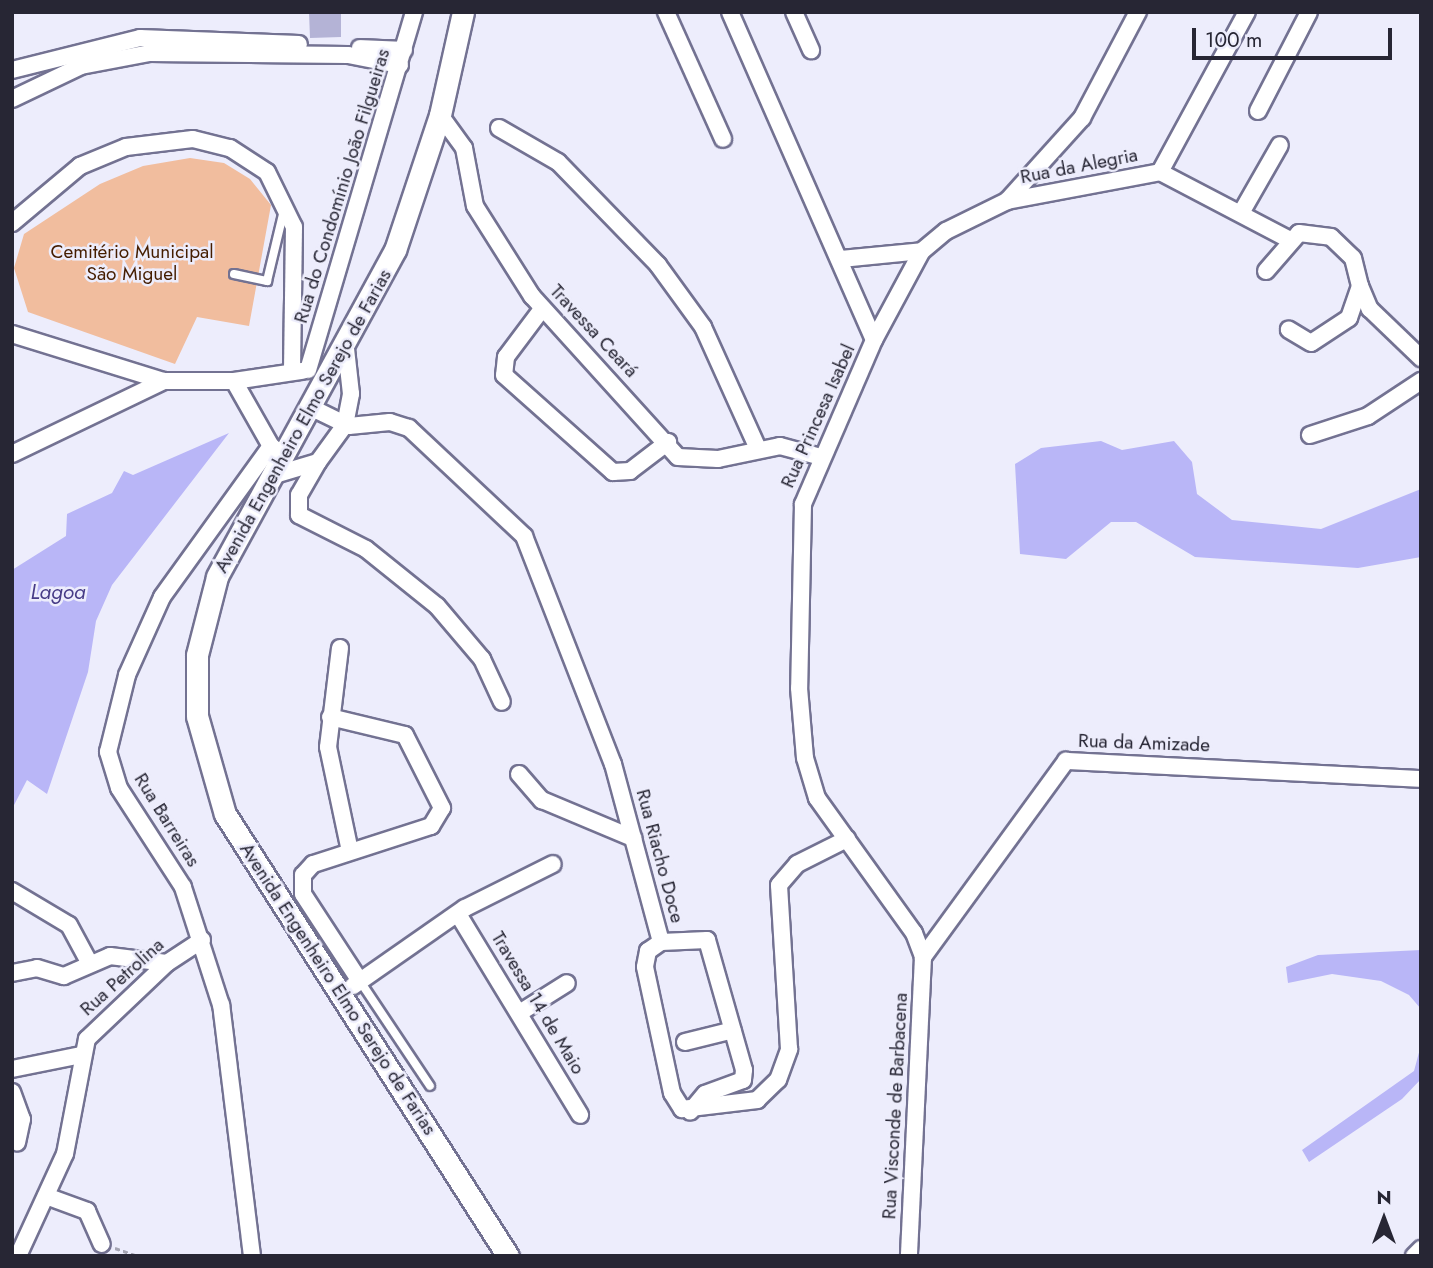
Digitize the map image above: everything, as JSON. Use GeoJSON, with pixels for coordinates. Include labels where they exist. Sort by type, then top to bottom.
{"type":"FeatureCollection","features":[{"type":"Feature","properties":{"kind":"main road","name":"Avenida Engenheiro Elmo Serejo de Farias"},"geometry":{"type":"LineString","coordinates":[[463,12],[440,115],[395,250],[346,349],[310,408],[277,450],[271,476],[217,577],[204,618],[197,716],[225,814],[508,1256]]}},
{"type":"Feature","properties":{"kind":"street","name":"Rua do Condomínio João Filgueiras"},"geometry":{"type":"LineString","coordinates":[[300,371],[402,57],[414,12]]}},
{"type":"Feature","properties":{"kind":"street"},"geometry":{"type":"LineString","coordinates":[[666,12],[723,139]]}},
{"type":"Feature","properties":{"kind":"street","name":"Rua Princesa Isabel"},"geometry":{"type":"LineString","coordinates":[[730,12],[841,259],[874,340],[821,457],[800,520],[799,688],[809,778],[846,839],[914,933],[923,957]]}},
{"type":"Feature","properties":{"kind":"street"},"geometry":{"type":"LineString","coordinates":[[794,12],[811,50]]}},
{"type":"Feature","properties":{"kind":"street"},"geometry":{"type":"LineString","coordinates":[[1007,201],[1082,118],[1138,12]]}},
{"type":"Feature","properties":{"kind":"street","name":"Rua da Alegria"},"geometry":{"type":"LineString","coordinates":[[874,340],[922,251],[946,231],[1007,201],[1160,172],[1247,12]]}},
{"type":"Feature","properties":{"kind":"street"},"geometry":{"type":"LineString","coordinates":[[1258,111],[1309,12]]}},
{"type":"Feature","properties":{"kind":"street"},"geometry":{"type":"LineString","coordinates":[[12,80],[20,68],[140,38],[402,57]]}},
{"type":"Feature","properties":{"kind":"street"},"geometry":{"type":"LineString","coordinates":[[12,99],[81,66],[150,53],[402,57]]}},
{"type":"Feature","properties":{"kind":"street","name":"Travessa Ceará"},"geometry":{"type":"LineString","coordinates":[[440,115],[464,148],[475,206],[541,309],[685,460],[780,446],[821,457]]}},
{"type":"Feature","properties":{"kind":"street"},"geometry":{"type":"LineString","coordinates":[[499,128],[558,162],[658,265],[703,327],[758,449]]}},
{"type":"Feature","properties":{"kind":"street"},"geometry":{"type":"LineString","coordinates":[[12,223],[80,166],[154,141],[193,139],[230,148],[267,172],[285,204],[295,239],[300,371]]}},
{"type":"Feature","properties":{"kind":"street"},"geometry":{"type":"LineString","coordinates":[[1241,214],[1280,145]]}},
{"type":"Feature","properties":{"kind":"street"},"geometry":{"type":"LineString","coordinates":[[1160,172],[1290,240]]}},
{"type":"Feature","properties":{"kind":"street"},"geometry":{"type":"LineString","coordinates":[[1266,271],[1290,240],[1311,231],[1331,237],[1353,258],[1360,286],[1370,309],[1421,358]]}},
{"type":"Feature","properties":{"kind":"street"},"geometry":{"type":"LineString","coordinates":[[841,259],[922,251]]}},
{"type":"Feature","properties":{"kind":"street"},"geometry":{"type":"LineString","coordinates":[[1289,330],[1311,343],[1329,336],[1349,318],[1360,286]]}},
{"type":"Feature","properties":{"kind":"street"},"geometry":{"type":"LineString","coordinates":[[541,309],[506,357],[504,375],[614,472],[630,471],[668,442]]}},
{"type":"Feature","properties":{"kind":"street"},"geometry":{"type":"LineString","coordinates":[[12,334],[164,381],[234,381],[300,371],[332,371]]}},
{"type":"Feature","properties":{"kind":"street"},"geometry":{"type":"LineString","coordinates":[[346,349],[351,394],[345,425],[318,462],[299,495],[299,515],[366,549],[436,606],[482,659],[502,702]]}},
{"type":"Feature","properties":{"kind":"street"},"geometry":{"type":"LineString","coordinates":[[12,454],[164,381]]}},
{"type":"Feature","properties":{"kind":"street"},"geometry":{"type":"LineString","coordinates":[[234,381],[277,450]]}},
{"type":"Feature","properties":{"kind":"street"},"geometry":{"type":"LineString","coordinates":[[1310,435],[1368,416],[1421,381]]}},
{"type":"Feature","properties":{"kind":"street","name":"Rua Riacho Doce"},"geometry":{"type":"LineString","coordinates":[[310,408],[345,425],[390,422],[409,428],[519,528],[609,752],[661,942],[645,958],[646,978],[672,1093],[690,1112]]}},
{"type":"Feature","properties":{"kind":"street","name":"Rua Barreiras"},"geometry":{"type":"LineString","coordinates":[[252,1256],[226,1033],[202,940],[184,887],[119,788],[108,737],[127,675],[162,597],[277,450]]}},
{"type":"Feature","properties":{"kind":"street"},"geometry":{"type":"LineString","coordinates":[[271,476],[318,462]]}},
{"type":"Feature","properties":{"kind":"street"},"geometry":{"type":"LineString","coordinates":[[340,648],[330,717],[329,758],[350,851]]}},
{"type":"Feature","properties":{"kind":"street"},"geometry":{"type":"LineString","coordinates":[[330,717],[405,735],[442,808],[431,826],[313,864],[302,883],[360,981]]}},
{"type":"Feature","properties":{"kind":"street","name":"Rua da Amizade"},"geometry":{"type":"LineString","coordinates":[[923,957],[1066,761],[1421,779]]}},
{"type":"Feature","properties":{"kind":"street"},"geometry":{"type":"LineString","coordinates":[[519,774],[541,800],[633,838]]}},
{"type":"Feature","properties":{"kind":"street"},"geometry":{"type":"LineString","coordinates":[[690,1112],[757,1100],[778,1080],[789,1049],[779,885],[797,864],[846,839]]}},
{"type":"Feature","properties":{"kind":"street"},"geometry":{"type":"LineString","coordinates":[[343,995],[458,914],[554,864]]}},
{"type":"Feature","properties":{"kind":"street"},"geometry":{"type":"LineString","coordinates":[[12,891],[68,925],[89,962]]}},
{"type":"Feature","properties":{"kind":"street","name":"Travessa 14 de Maio"},"geometry":{"type":"LineString","coordinates":[[458,914],[521,1012],[580,1115]]}},
{"type":"Feature","properties":{"kind":"street","name":"Rua Petrolina"},"geometry":{"type":"LineString","coordinates":[[81,1055],[93,1031],[167,963],[202,940]]}},
{"type":"Feature","properties":{"kind":"street"},"geometry":{"type":"LineString","coordinates":[[661,942],[707,940],[745,1076],[705,1094],[690,1112]]}},
{"type":"Feature","properties":{"kind":"street"},"geometry":{"type":"LineString","coordinates":[[12,973],[37,968],[64,976],[89,962],[117,956],[167,963]]}},
{"type":"Feature","properties":{"kind":"street","name":"Rua Visconde de Barbacena"},"geometry":{"type":"LineString","coordinates":[[909,1256],[923,957]]}},
{"type":"Feature","properties":{"kind":"street"},"geometry":{"type":"LineString","coordinates":[[521,1012],[567,983]]}},
{"type":"Feature","properties":{"kind":"street"},"geometry":{"type":"LineString","coordinates":[[685,1042],[733,1030]]}},
{"type":"Feature","properties":{"kind":"street"},"geometry":{"type":"LineString","coordinates":[[12,1069],[81,1055],[68,1144],[18,1256]]}},
{"type":"Feature","properties":{"kind":"street"},"geometry":{"type":"LineString","coordinates":[[12,1092],[22,1119],[17,1142]]}},
{"type":"Feature","properties":{"kind":"street"},"geometry":{"type":"LineString","coordinates":[[49,1190],[87,1211],[102,1244]]}},
{"type":"Feature","properties":{"kind":"street"},"geometry":{"type":"LineString","coordinates":[[1414,1256],[1421,1249]]}},
{"type":"Feature","properties":{"kind":"lane"},"geometry":{"type":"LineString","coordinates":[[234,274],[267,281],[285,204]]}},
{"type":"Feature","properties":{"kind":"lane"},"geometry":{"type":"LineString","coordinates":[[360,981],[430,1086]]}},
{"type":"Feature","properties":{"kind":"path"},"geometry":{"type":"LineString","coordinates":[[102,1244],[138,1256]]}},
{"type":"Feature","properties":{"kind":"green space","name":"Cemitério Municipal São Miguel"},"geometry":{"type":"Polygon","coordinates":[[[190,158],[224,163],[250,179],[271,205],[249,326],[197,317],[175,364],[28,312],[14,268],[24,234],[100,184],[143,166],[190,158]]]}},
{"type":"Feature","properties":{"kind":"water","name":"Lagoa"},"geometry":{"type":"Polygon","coordinates":[[[229,433],[112,585],[96,621],[88,672],[47,794],[27,780],[12,809],[12,570],[66,536],[67,514],[112,493],[124,471],[133,475],[229,433]]]}},
{"type":"Feature","properties":{"kind":"water"},"geometry":{"type":"Polygon","coordinates":[[[1101,441],[1122,450],[1174,441],[1192,462],[1197,494],[1232,520],[1321,529],[1421,489],[1421,557],[1358,568],[1195,557],[1136,522],[1111,522],[1066,559],[1020,554],[1015,464],[1041,448],[1101,441]]]}},
{"type":"Feature","properties":{"kind":"water"},"geometry":{"type":"Polygon","coordinates":[[[1421,950],[1421,1009],[1409,995],[1381,981],[1332,974],[1288,983],[1286,967],[1318,955],[1421,950]]]}},
{"type":"Feature","properties":{"kind":"water"},"geometry":{"type":"Polygon","coordinates":[[[1421,1045],[1421,1079],[1402,1099],[1309,1162],[1302,1150],[1414,1071],[1421,1045]]]}},
{"type":"Feature","properties":{"kind":"building"},"geometry":{"type":"Polygon","coordinates":[[[309,12],[341,12],[341,37],[310,38],[309,12]]]}}]}
